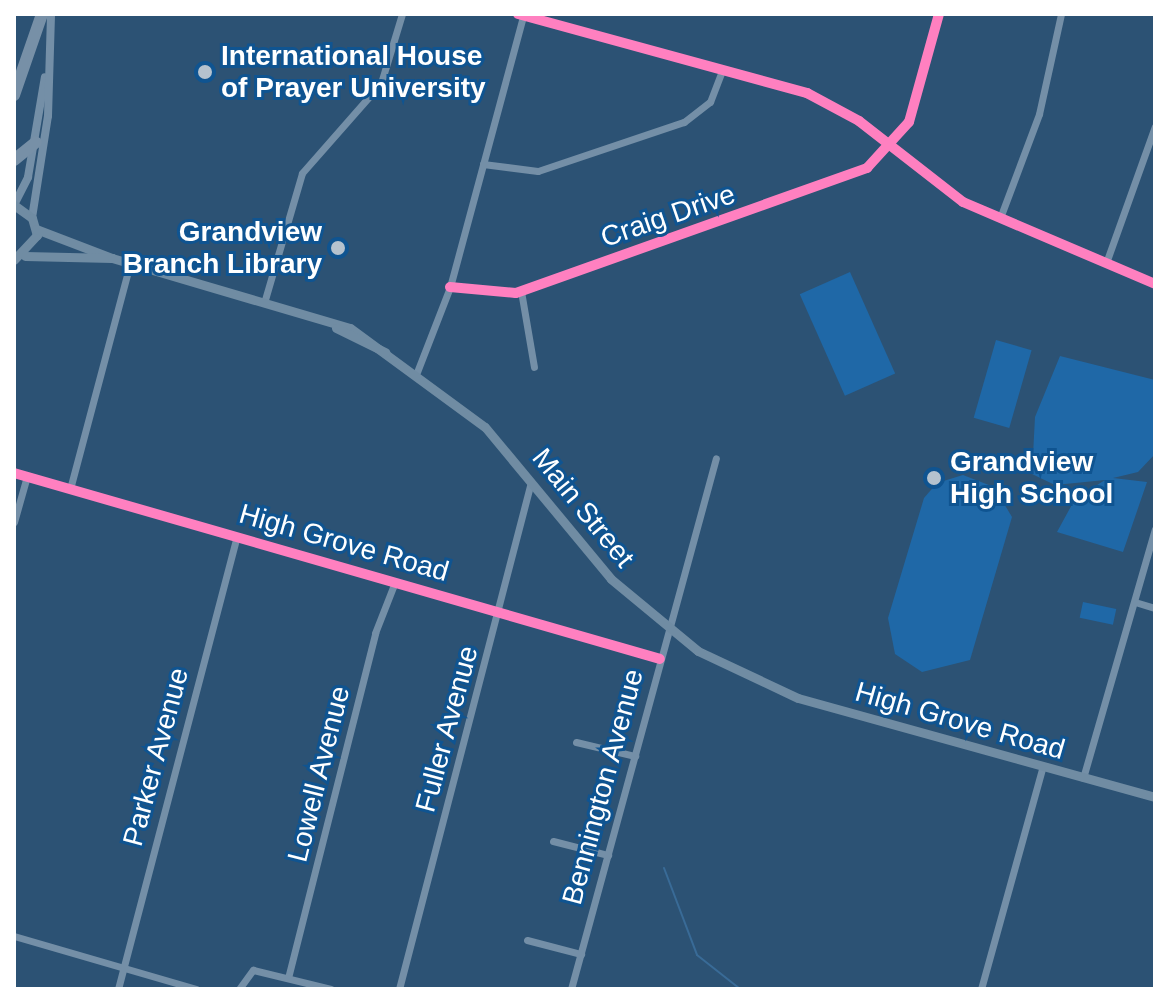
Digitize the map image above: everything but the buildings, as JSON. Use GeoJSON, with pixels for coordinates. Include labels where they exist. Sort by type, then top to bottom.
{"type":"FeatureCollection","features":[{"type":"Feature","properties":{"kind":"highway"},"geometry":{"type":"LineString","coordinates":[[14,95],[42,14]]}},
{"type":"Feature","properties":{"kind":"highway"},"geometry":{"type":"LineString","coordinates":[[14,160],[36,142]]}},
{"type":"Feature","properties":{"kind":"main road"},"geometry":{"type":"LineString","coordinates":[[14,205],[32,218],[36,229],[17,259]]}},
{"type":"Feature","properties":{"kind":"main road","name":"Main Street"},"geometry":{"type":"LineString","coordinates":[[36,229],[112,258],[364,335],[417,372],[485,427],[611,579],[670,633],[756,681]]}},
{"type":"Feature","properties":{"kind":"main road","name":"Main Street"},"geometry":{"type":"LineString","coordinates":[[17,259],[112,258]]}},
{"type":"Feature","properties":{"kind":"main road","name":"High Grove Road"},"geometry":{"type":"LineString","coordinates":[[756,681],[1155,797]]}},
{"type":"Feature","properties":{"kind":"street"},"geometry":{"type":"LineString","coordinates":[[32,218],[51,14]]}},
{"type":"Feature","properties":{"kind":"street"},"geometry":{"type":"LineString","coordinates":[[264,303],[302,173],[381,83],[402,14]]}},
{"type":"Feature","properties":{"kind":"street"},"geometry":{"type":"LineString","coordinates":[[892,148],[925,82],[939,14]]}},
{"type":"Feature","properties":{"kind":"street"},"geometry":{"type":"LineString","coordinates":[[1000,218],[1039,114],[1061,14]]}},
{"type":"Feature","properties":{"kind":"street"},"geometry":{"type":"LineString","coordinates":[[417,372],[450,287],[520,15],[825,100],[892,148],[942,191],[1155,284]]}},
{"type":"Feature","properties":{"kind":"street"},"geometry":{"type":"LineString","coordinates":[[14,205],[36,142],[48,65]]}},
{"type":"Feature","properties":{"kind":"street"},"geometry":{"type":"LineString","coordinates":[[483,164],[538,171],[684,122],[710,102],[722,70]]}},
{"type":"Feature","properties":{"kind":"street"},"geometry":{"type":"LineString","coordinates":[[1106,263],[1155,126]]}},
{"type":"Feature","properties":{"kind":"street","name":"Craig Drive"},"geometry":{"type":"LineString","coordinates":[[450,287],[521,291],[837,183],[892,148]]}},
{"type":"Feature","properties":{"kind":"street"},"geometry":{"type":"LineString","coordinates":[[70,489],[130,263]]}},
{"type":"Feature","properties":{"kind":"street"},"geometry":{"type":"LineString","coordinates":[[521,291],[534,367]]}},
{"type":"Feature","properties":{"kind":"street","name":"Bennington Avenue"},"geometry":{"type":"LineString","coordinates":[[571,989],[716,458]]}},
{"type":"Feature","properties":{"kind":"street","name":"High Grove Road"},"geometry":{"type":"LineString","coordinates":[[14,473],[660,659]]}},
{"type":"Feature","properties":{"kind":"street"},"geometry":{"type":"LineString","coordinates":[[14,522],[27,476]]}},
{"type":"Feature","properties":{"kind":"street","name":"Fuller Avenue"},"geometry":{"type":"LineString","coordinates":[[399,989],[502,613],[531,480]]}},
{"type":"Feature","properties":{"kind":"street"},"geometry":{"type":"LineString","coordinates":[[1083,778],[1155,529]]}},
{"type":"Feature","properties":{"kind":"street","name":"Parker Avenue"},"geometry":{"type":"LineString","coordinates":[[118,989],[237,537]]}},
{"type":"Feature","properties":{"kind":"street","name":"Lowell Avenue"},"geometry":{"type":"LineString","coordinates":[[288,978],[375,633],[395,582]]}},
{"type":"Feature","properties":{"kind":"street"},"geometry":{"type":"LineString","coordinates":[[1135,602],[1155,608]]}},
{"type":"Feature","properties":{"kind":"street"},"geometry":{"type":"LineString","coordinates":[[576,742],[635,756]]}},
{"type":"Feature","properties":{"kind":"street"},"geometry":{"type":"LineString","coordinates":[[981,989],[1043,766]]}},
{"type":"Feature","properties":{"kind":"street"},"geometry":{"type":"LineString","coordinates":[[553,841],[608,855]]}},
{"type":"Feature","properties":{"kind":"street"},"geometry":{"type":"LineString","coordinates":[[14,936],[196,989]]}},
{"type":"Feature","properties":{"kind":"street"},"geometry":{"type":"LineString","coordinates":[[527,940],[581,954]]}},
{"type":"Feature","properties":{"kind":"street"},"geometry":{"type":"LineString","coordinates":[[239,989],[247,970],[331,989]]}},
{"type":"Feature","properties":{"kind":"shaded area"},"geometry":{"type":"Polygon","coordinates":[[[850,272],[895,373],[845,396],[800,294],[850,272]]]}},
{"type":"Feature","properties":{"kind":"shaded area"},"geometry":{"type":"Polygon","coordinates":[[[996,340],[1032,350],[1009,428],[974,418],[996,340]]]}},
{"type":"Feature","properties":{"kind":"shaded area"},"geometry":{"type":"Polygon","coordinates":[[[1060,356],[1155,380],[1155,454],[1138,472],[1113,478],[1147,482],[1123,552],[1057,532],[1075,499],[1105,480],[1055,485],[1032,474],[1035,417],[1060,356]]]}},
{"type":"Feature","properties":{"kind":"shaded area"},"geometry":{"type":"Polygon","coordinates":[[[963,475],[994,487],[1012,517],[970,660],[922,672],[895,654],[888,618],[924,498],[937,483],[963,475]]]}},
{"type":"Feature","properties":{"kind":"shaded area"},"geometry":{"type":"Polygon","coordinates":[[[1083,602],[1116,609],[1113,625],[1080,618],[1083,602]]]}},
{"type":"Feature","properties":{"kind":"waterway"},"geometry":{"type":"LineString","coordinates":[[664,868],[697,955],[740,989]]}},
{"type":"Feature","properties":{"kind":"cycle path"},"geometry":{"type":"LineString","coordinates":[[518,14],[807,93],[859,121],[963,202],[1155,284]]}},
{"type":"Feature","properties":{"kind":"cycle path"},"geometry":{"type":"LineString","coordinates":[[450,287],[516,293],[867,168],[909,122],[939,14]]}},
{"type":"Feature","properties":{"kind":"cycle path"},"geometry":{"type":"LineString","coordinates":[[14,473],[660,659]]}},
{"type":"Feature","properties":{"kind":"place","name":"International House of Prayer University"},"geometry":{"type":"Point","coordinates":[205,72]}},
{"type":"Feature","properties":{"kind":"place","name":"Grandview Branch Library"},"geometry":{"type":"Point","coordinates":[338,248]}},
{"type":"Feature","properties":{"kind":"place","name":"Grandview High School"},"geometry":{"type":"Point","coordinates":[934,478]}}]}
